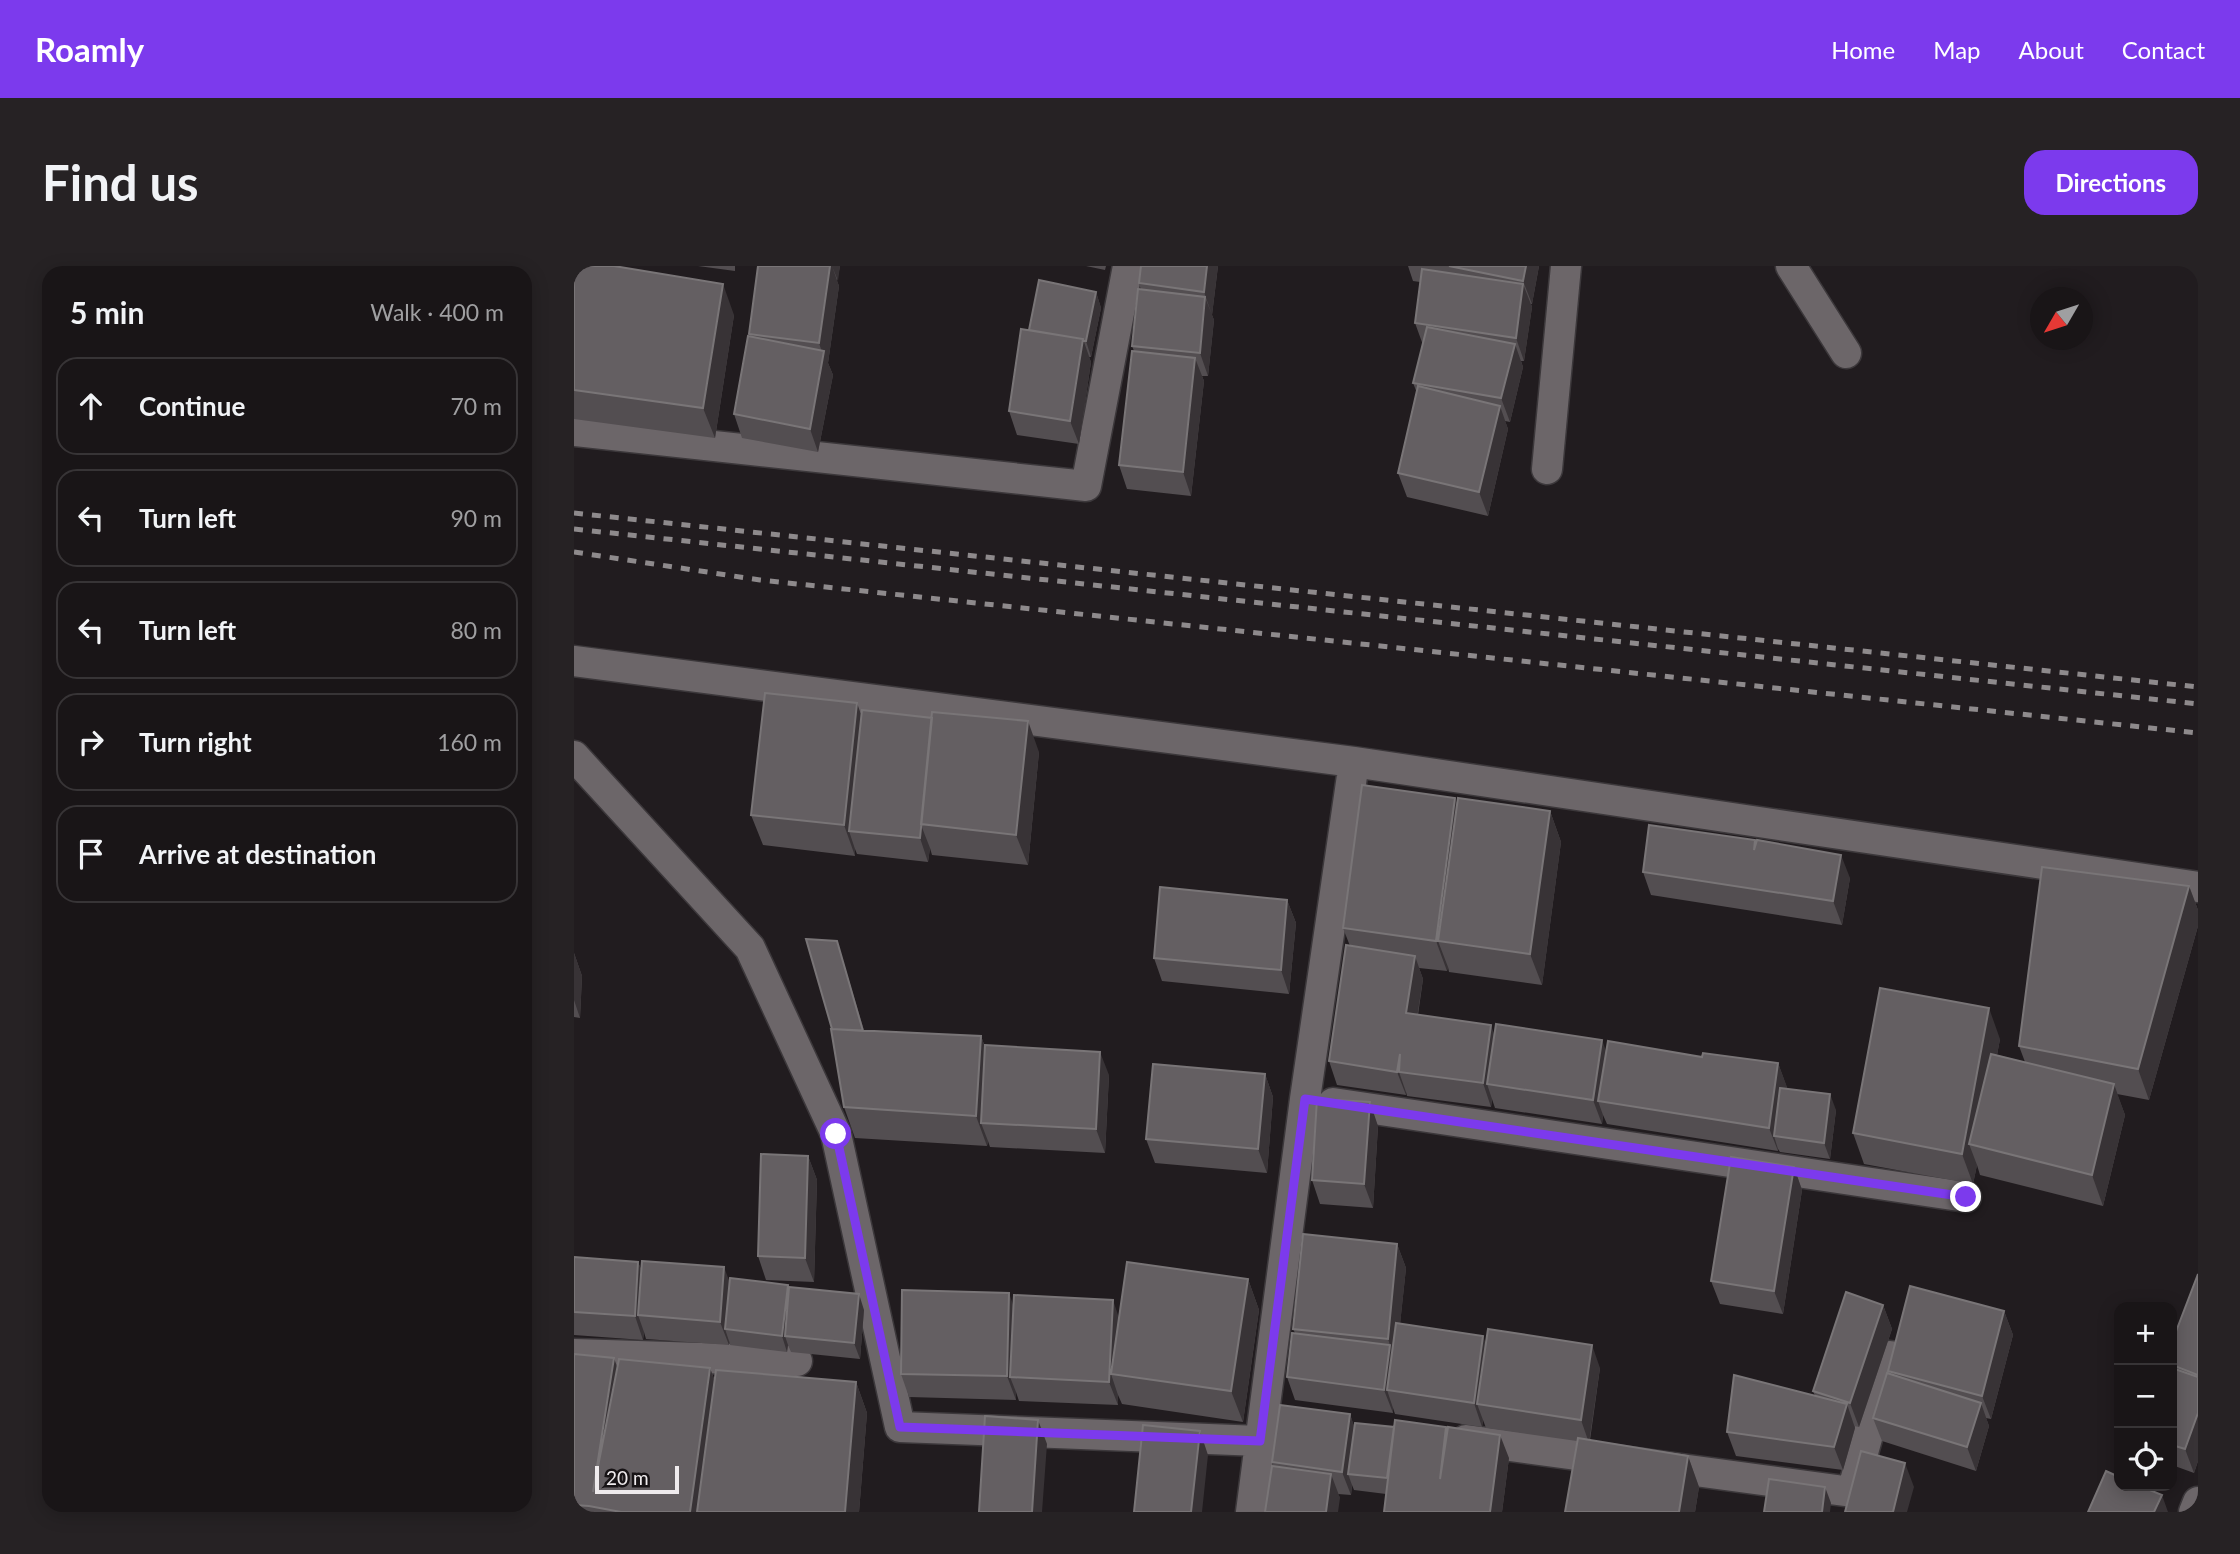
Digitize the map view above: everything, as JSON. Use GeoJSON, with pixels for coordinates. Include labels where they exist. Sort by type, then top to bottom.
{"type":"FeatureCollection","features":[{"type":"Feature","properties":{"kind":"street"},"geometry":{"type":"LineString","coordinates":[[574,431],[737,434],[1086,486],[1128,266]]}},
{"type":"Feature","properties":{"kind":"street"},"geometry":{"type":"LineString","coordinates":[[1547,469],[1566,266]]}},
{"type":"Feature","properties":{"kind":"street"},"geometry":{"type":"LineString","coordinates":[[1791,266],[1846,353]]}},
{"type":"Feature","properties":{"kind":"street"},"geometry":{"type":"LineString","coordinates":[[574,661],[1354,762],[2198,887]]}},
{"type":"Feature","properties":{"kind":"street"},"geometry":{"type":"LineString","coordinates":[[574,756],[750,948],[836,1134],[900,1427],[1272,1424]]}},
{"type":"Feature","properties":{"kind":"street"},"geometry":{"type":"LineString","coordinates":[[1251,1512],[1272,1424],[1305,1099],[1354,762]]}},
{"type":"Feature","properties":{"kind":"street"},"geometry":{"type":"LineString","coordinates":[[1305,1099],[1966,1197]]}},
{"type":"Feature","properties":{"kind":"street"},"geometry":{"type":"LineString","coordinates":[[574,1354],[797,1361]]}},
{"type":"Feature","properties":{"kind":"street"},"geometry":{"type":"LineString","coordinates":[[1442,1437],[1852,1492],[1890,1356]]}},
{"type":"Feature","properties":{"kind":"street"},"geometry":{"type":"LineString","coordinates":[[2194,1512],[2198,1502]]}},
{"type":"Feature","properties":{"kind":"building"},"geometry":{"type":"Polygon","coordinates":[[[574,266],[614,266],[723,284],[703,408],[574,390],[574,266]]]}},
{"type":"Feature","properties":{"kind":"building"},"geometry":{"type":"Polygon","coordinates":[[[758,266],[830,266],[819,343],[749,334],[758,266]]]}},
{"type":"Feature","properties":{"kind":"building"},"geometry":{"type":"Polygon","coordinates":[[[1141,266],[1207,266],[1204,292],[1139,283],[1141,266]]]}},
{"type":"Feature","properties":{"kind":"building"},"geometry":{"type":"Polygon","coordinates":[[[1449,266],[1526,266],[1523,281],[1449,266]]]}},
{"type":"Feature","properties":{"kind":"building"},"geometry":{"type":"Polygon","coordinates":[[[1422,269],[1523,284],[1516,338],[1415,323],[1422,269]]]}},
{"type":"Feature","properties":{"kind":"building"},"geometry":{"type":"Polygon","coordinates":[[[1039,280],[1096,292],[1086,341],[1029,330],[1039,280]]]}},
{"type":"Feature","properties":{"kind":"building"},"geometry":{"type":"Polygon","coordinates":[[[1138,289],[1205,297],[1200,353],[1132,346],[1138,289]]]}},
{"type":"Feature","properties":{"kind":"building"},"geometry":{"type":"Polygon","coordinates":[[[1427,327],[1515,344],[1501,398],[1413,383],[1427,327]]]}},
{"type":"Feature","properties":{"kind":"building"},"geometry":{"type":"Polygon","coordinates":[[[1021,329],[1083,339],[1070,421],[1009,411],[1021,329]]]}},
{"type":"Feature","properties":{"kind":"building"},"geometry":{"type":"Polygon","coordinates":[[[748,336],[824,351],[810,429],[734,414],[748,336]]]}},
{"type":"Feature","properties":{"kind":"building"},"geometry":{"type":"Polygon","coordinates":[[[1132,351],[1195,358],[1183,472],[1119,465],[1132,351]]]}},
{"type":"Feature","properties":{"kind":"building"},"geometry":{"type":"Polygon","coordinates":[[[1418,386],[1500,406],[1479,492],[1398,473],[1418,386]]]}},
{"type":"Feature","properties":{"kind":"building"},"geometry":{"type":"Polygon","coordinates":[[[765,693],[857,703],[844,825],[751,815],[765,693]]]}},
{"type":"Feature","properties":{"kind":"building"},"geometry":{"type":"Polygon","coordinates":[[[862,710],[932,718],[920,838],[849,831],[862,710]]]}},
{"type":"Feature","properties":{"kind":"building"},"geometry":{"type":"Polygon","coordinates":[[[932,712],[1028,721],[1016,835],[921,824],[932,712]]]}},
{"type":"Feature","properties":{"kind":"building"},"geometry":{"type":"Polygon","coordinates":[[[1362,785],[1455,798],[1436,941],[1343,928],[1362,785]]]}},
{"type":"Feature","properties":{"kind":"building"},"geometry":{"type":"Polygon","coordinates":[[[1458,798],[1550,811],[1530,954],[1438,941],[1458,798]]]}},
{"type":"Feature","properties":{"kind":"building"},"geometry":{"type":"Polygon","coordinates":[[[1649,825],[1755,840],[1754,850],[1757,840],[1841,855],[1833,901],[1643,872],[1649,825]]]}},
{"type":"Feature","properties":{"kind":"building"},"geometry":{"type":"Polygon","coordinates":[[[2042,867],[2189,886],[2138,1069],[2019,1046],[2042,867]]]}},
{"type":"Feature","properties":{"kind":"building"},"geometry":{"type":"Polygon","coordinates":[[[1160,887],[1287,900],[1281,970],[1154,958],[1160,887]]]}},
{"type":"Feature","properties":{"kind":"building"},"geometry":{"type":"Polygon","coordinates":[[[806,939],[837,941],[863,1031],[832,1029],[806,939]]]}},
{"type":"Feature","properties":{"kind":"building"},"geometry":{"type":"Polygon","coordinates":[[[1346,945],[1415,956],[1406,1013],[1491,1025],[1483,1083],[1399,1072],[1400,1054],[1397,1072],[1329,1061],[1346,945]]]}},
{"type":"Feature","properties":{"kind":"building"},"geometry":{"type":"Polygon","coordinates":[[[1880,988],[1989,1008],[1962,1154],[1853,1133],[1880,988]]]}},
{"type":"Feature","properties":{"kind":"building"},"geometry":{"type":"Polygon","coordinates":[[[1496,1024],[1602,1040],[1593,1100],[1487,1084],[1496,1024]]]}},
{"type":"Feature","properties":{"kind":"building"},"geometry":{"type":"Polygon","coordinates":[[[831,1029],[981,1036],[976,1116],[844,1107],[831,1029]]]}},
{"type":"Feature","properties":{"kind":"building"},"geometry":{"type":"Polygon","coordinates":[[[1608,1041],[1702,1057],[1703,1053],[1778,1063],[1769,1128],[1598,1101],[1608,1041]]]}},
{"type":"Feature","properties":{"kind":"building"},"geometry":{"type":"Polygon","coordinates":[[[985,1045],[1100,1052],[1096,1129],[981,1123],[985,1045]]]}},
{"type":"Feature","properties":{"kind":"building"},"geometry":{"type":"Polygon","coordinates":[[[1991,1054],[2114,1084],[2092,1175],[1969,1144],[1991,1054]]]}},
{"type":"Feature","properties":{"kind":"building"},"geometry":{"type":"Polygon","coordinates":[[[1153,1064],[1265,1074],[1258,1149],[1146,1139],[1153,1064]]]}},
{"type":"Feature","properties":{"kind":"building"},"geometry":{"type":"Polygon","coordinates":[[[1780,1088],[1830,1094],[1824,1143],[1774,1136],[1780,1088]]]}},
{"type":"Feature","properties":{"kind":"building"},"geometry":{"type":"Polygon","coordinates":[[[1317,1099],[1370,1102],[1364,1184],[1312,1180],[1317,1099]]]}},
{"type":"Feature","properties":{"kind":"building"},"geometry":{"type":"Polygon","coordinates":[[[761,1154],[808,1156],[805,1258],[758,1256],[761,1154]]]}},
{"type":"Feature","properties":{"kind":"building"},"geometry":{"type":"Polygon","coordinates":[[[1731,1157],[1794,1167],[1774,1291],[1711,1281],[1731,1157]]]}},
{"type":"Feature","properties":{"kind":"building"},"geometry":{"type":"Polygon","coordinates":[[[1303,1234],[1397,1244],[1388,1339],[1293,1329],[1303,1234]]]}},
{"type":"Feature","properties":{"kind":"building"},"geometry":{"type":"Polygon","coordinates":[[[574,1257],[638,1262],[635,1316],[574,1312],[574,1257]]]}},
{"type":"Feature","properties":{"kind":"building"},"geometry":{"type":"Polygon","coordinates":[[[642,1261],[724,1267],[720,1322],[638,1315],[642,1261]]]}},
{"type":"Feature","properties":{"kind":"building"},"geometry":{"type":"Polygon","coordinates":[[[1127,1262],[1248,1279],[1231,1391],[1111,1374],[1127,1262]]]}},
{"type":"Feature","properties":{"kind":"building"},"geometry":{"type":"Polygon","coordinates":[[[2198,1274],[2198,1375],[2177,1367],[2177,1329],[2198,1274]]]}},
{"type":"Feature","properties":{"kind":"building"},"geometry":{"type":"Polygon","coordinates":[[[730,1278],[788,1285],[782,1336],[725,1329],[730,1278]]]}},
{"type":"Feature","properties":{"kind":"building"},"geometry":{"type":"Polygon","coordinates":[[[1910,1286],[2004,1311],[1982,1396],[1888,1371],[1910,1286]]]}},
{"type":"Feature","properties":{"kind":"building"},"geometry":{"type":"Polygon","coordinates":[[[789,1287],[859,1294],[854,1343],[785,1336],[789,1287]]]}},
{"type":"Feature","properties":{"kind":"building"},"geometry":{"type":"Polygon","coordinates":[[[902,1290],[1009,1293],[1007,1376],[901,1374],[902,1290]]]}},
{"type":"Feature","properties":{"kind":"building"},"geometry":{"type":"Polygon","coordinates":[[[1846,1292],[1883,1305],[1850,1403],[1813,1391],[1846,1292]]]}},
{"type":"Feature","properties":{"kind":"building"},"geometry":{"type":"Polygon","coordinates":[[[1014,1295],[1113,1300],[1109,1382],[1010,1377],[1014,1295]]]}},
{"type":"Feature","properties":{"kind":"building"},"geometry":{"type":"Polygon","coordinates":[[[1396,1323],[1483,1336],[1474,1403],[1387,1390],[1396,1323]]]}},
{"type":"Feature","properties":{"kind":"building"},"geometry":{"type":"Polygon","coordinates":[[[1488,1329],[1592,1345],[1581,1420],[1477,1404],[1488,1329]]]}},
{"type":"Feature","properties":{"kind":"building"},"geometry":{"type":"Polygon","coordinates":[[[1292,1333],[1390,1345],[1384,1390],[1287,1377],[1292,1333]]]}},
{"type":"Feature","properties":{"kind":"building"},"geometry":{"type":"Polygon","coordinates":[[[574,1354],[614,1358],[593,1492],[619,1359],[710,1368],[690,1512],[621,1512],[574,1505],[574,1354]]]}},
{"type":"Feature","properties":{"kind":"building"},"geometry":{"type":"Polygon","coordinates":[[[716,1370],[856,1382],[845,1512],[697,1512],[716,1370]]]}},
{"type":"Feature","properties":{"kind":"building"},"geometry":{"type":"Polygon","coordinates":[[[2177,1370],[2198,1377],[2198,1413],[2185,1449],[2177,1447],[2177,1370]]]}},
{"type":"Feature","properties":{"kind":"building"},"geometry":{"type":"Polygon","coordinates":[[[1887,1373],[1981,1403],[1967,1447],[1873,1418],[1887,1373]]]}},
{"type":"Feature","properties":{"kind":"building"},"geometry":{"type":"Polygon","coordinates":[[[1734,1375],[1847,1404],[1834,1447],[1727,1432],[1734,1375]]]}},
{"type":"Feature","properties":{"kind":"building"},"geometry":{"type":"Polygon","coordinates":[[[1280,1405],[1350,1414],[1342,1472],[1272,1462],[1280,1405]]]}},
{"type":"Feature","properties":{"kind":"building"},"geometry":{"type":"Polygon","coordinates":[[[985,1416],[1038,1420],[1032,1512],[979,1512],[985,1416]]]}},
{"type":"Feature","properties":{"kind":"building"},"geometry":{"type":"Polygon","coordinates":[[[1395,1420],[1446,1427],[1440,1479],[1448,1427],[1500,1435],[1490,1512],[1384,1512],[1395,1420]]]}},
{"type":"Feature","properties":{"kind":"building"},"geometry":{"type":"Polygon","coordinates":[[[1355,1423],[1394,1427],[1387,1478],[1348,1474],[1355,1423]]]}},
{"type":"Feature","properties":{"kind":"building"},"geometry":{"type":"Polygon","coordinates":[[[1143,1425],[1200,1431],[1191,1512],[1134,1512],[1143,1425]]]}},
{"type":"Feature","properties":{"kind":"building"},"geometry":{"type":"Polygon","coordinates":[[[1578,1438],[1688,1456],[1679,1512],[1565,1512],[1578,1438]]]}},
{"type":"Feature","properties":{"kind":"building"},"geometry":{"type":"Polygon","coordinates":[[[1861,1451],[1905,1463],[1893,1512],[1845,1512],[1861,1451]]]}},
{"type":"Feature","properties":{"kind":"building"},"geometry":{"type":"Polygon","coordinates":[[[1272,1466],[1331,1474],[1326,1512],[1265,1512],[1272,1466]]]}},
{"type":"Feature","properties":{"kind":"building"},"geometry":{"type":"Polygon","coordinates":[[[2106,1471],[2114,1475],[2114,1491],[2152,1491],[2162,1495],[2154,1512],[2088,1512],[2106,1471]]]}},
{"type":"Feature","properties":{"kind":"building"},"geometry":{"type":"Polygon","coordinates":[[[1769,1479],[1825,1487],[1822,1512],[1764,1512],[1769,1479]]]}},
{"type":"Feature","properties":{"kind":"railway"},"geometry":{"type":"LineString","coordinates":[[574,513],[2198,687]]}},
{"type":"Feature","properties":{"kind":"railway"},"geometry":{"type":"LineString","coordinates":[[574,529],[2198,704]]}},
{"type":"Feature","properties":{"kind":"railway"},"geometry":{"type":"LineString","coordinates":[[574,552],[760,580],[2198,733]]}},
{"type":"Feature","properties":{"kind":"route"},"geometry":{"type":"LineString","coordinates":[[836,1134],[900,1427],[1260,1441],[1305,1099],[1966,1197]]}}]}
